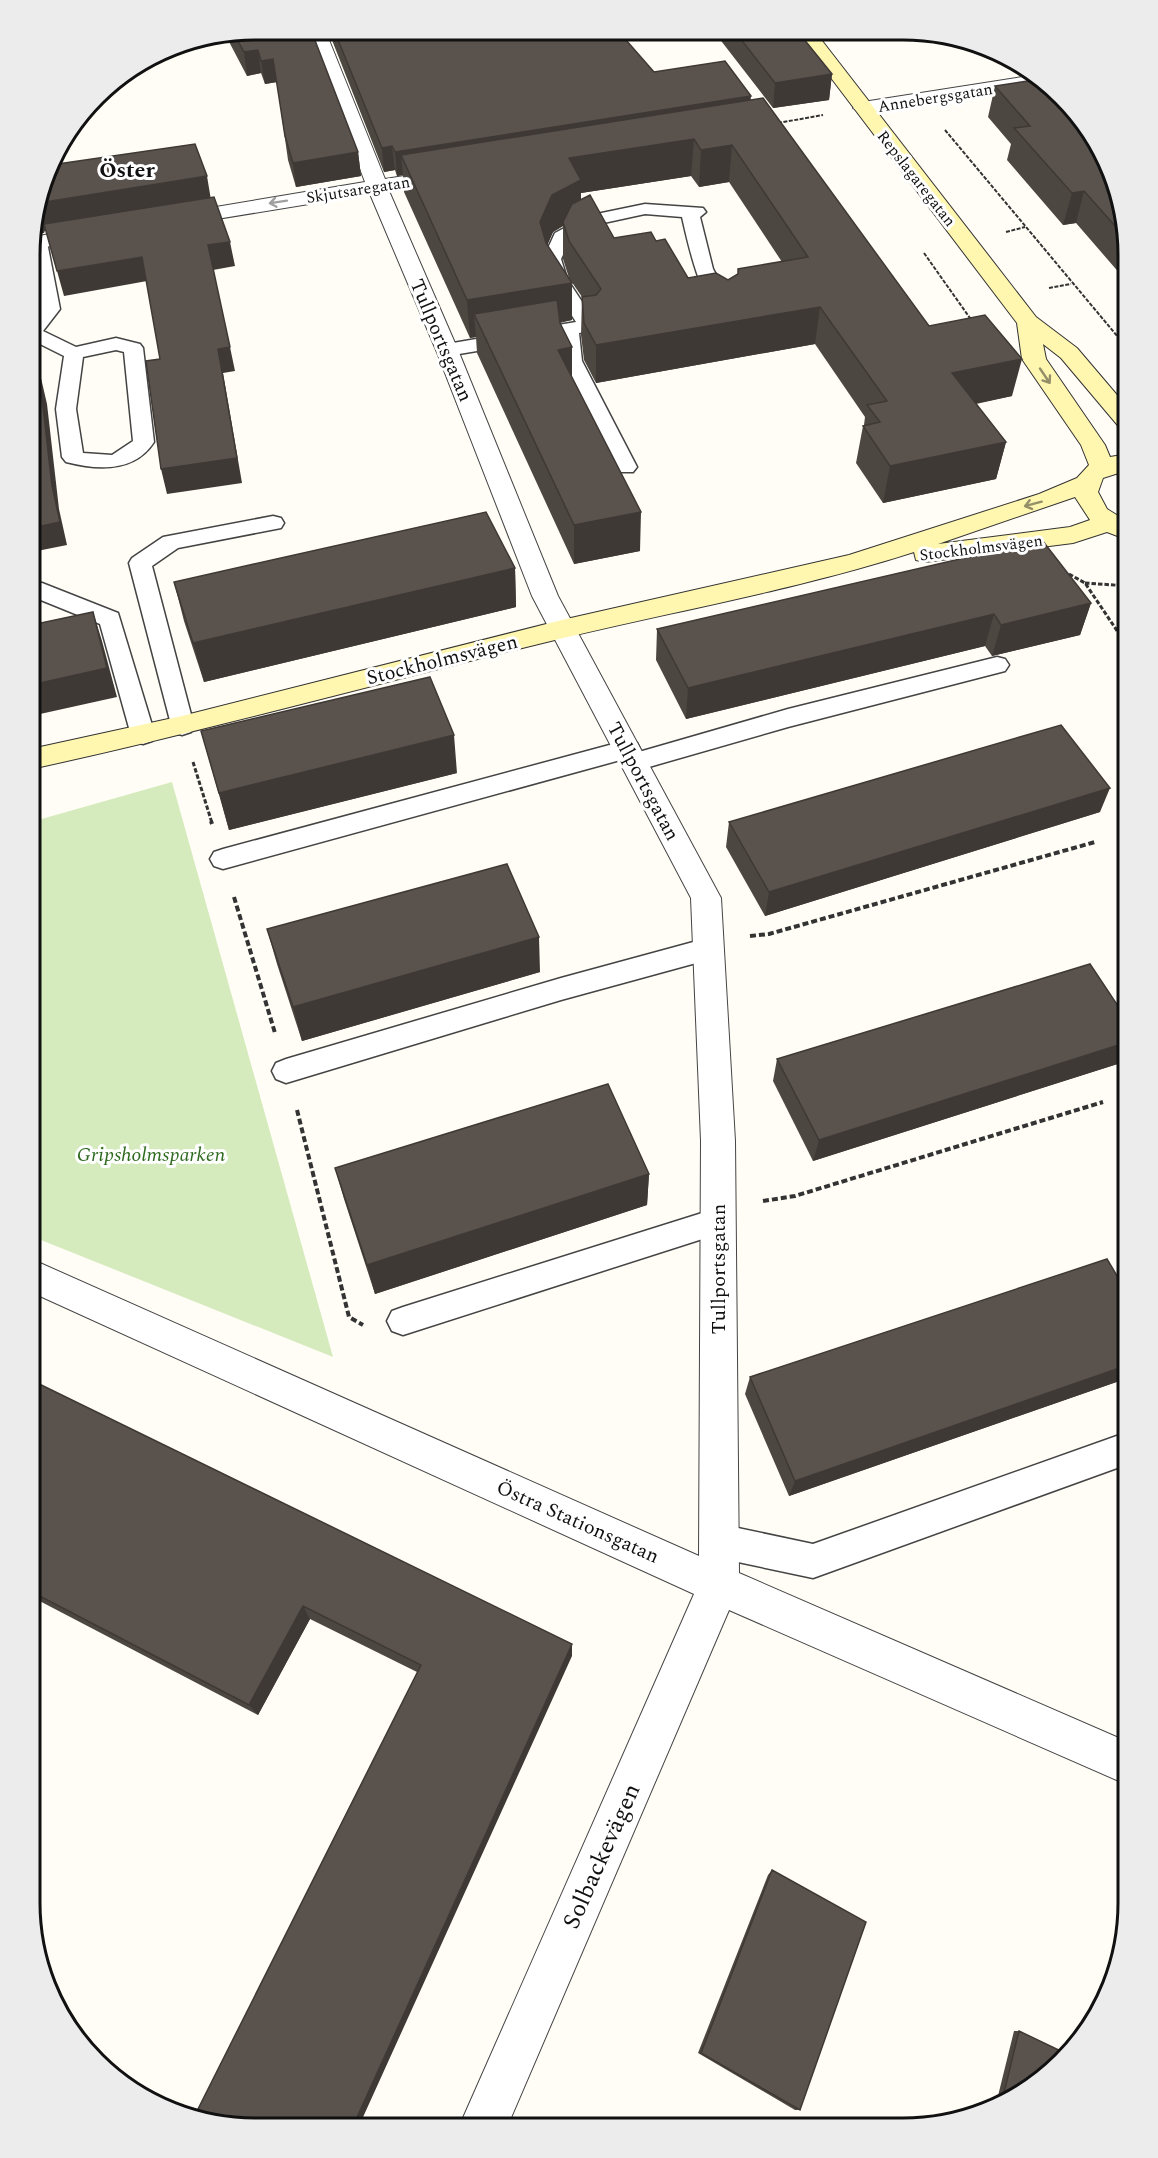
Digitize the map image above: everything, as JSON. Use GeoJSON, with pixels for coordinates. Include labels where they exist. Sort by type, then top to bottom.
{"type":"FeatureCollection","features":[{"type":"Feature","properties":{"kind":"street","name":"Tullportsgatan"},"geometry":{"type":"LineString","coordinates":[[320,40],[377,186],[447,350],[545,596],[579,664],[631,755],[706,898],[718,1141],[719,1585]]}},
{"type":"Feature","properties":{"kind":"street","name":"Repslagaregatan"},"geometry":{"type":"LineString","coordinates":[[811,40],[1028,321],[1069,353],[1118,411]]}},
{"type":"Feature","properties":{"kind":"street","name":"Annebergsgatan"},"geometry":{"type":"LineString","coordinates":[[863,108],[1029,82]]}},
{"type":"Feature","properties":{"kind":"street","name":"Skjutsaregatan"},"geometry":{"type":"LineString","coordinates":[[155,223],[470,171]]}},
{"type":"Feature","properties":{"kind":"street"},"geometry":{"type":"LineString","coordinates":[[41,242],[108,231]]}},
{"type":"Feature","properties":{"kind":"street","name":"Repslagaregatan"},"geometry":{"type":"LineString","coordinates":[[1028,321],[1034,359],[1093,444],[1095,475],[1088,503],[1117,528]]}},
{"type":"Feature","properties":{"kind":"street","name":"Stockholmsvägen"},"geometry":{"type":"LineString","coordinates":[[40,757],[182,726],[562,629],[854,562],[1048,500],[1095,475],[1118,466]]}},
{"type":"Feature","properties":{"kind":"street","name":"Stockholmsvägen"},"geometry":{"type":"LineString","coordinates":[[854,562],[1117,528]]}},
{"type":"Feature","properties":{"kind":"street","name":"Östra Stationsgatan"},"geometry":{"type":"LineString","coordinates":[[40,1279],[719,1585],[1118,1760]]}},
{"type":"Feature","properties":{"kind":"street","name":"Solbackevägen"},"geometry":{"type":"LineString","coordinates":[[487,2118],[719,1585]]}},
{"type":"Feature","properties":{"kind":"lane"},"geometry":{"type":"LineString","coordinates":[[447,350],[588,326],[558,279],[552,259],[562,237],[593,220],[645,209],[693,212],[704,269],[724,309]]}},
{"type":"Feature","properties":{"kind":"lane"},"geometry":{"type":"LineString","coordinates":[[40,265],[50,309],[40,322]]}},
{"type":"Feature","properties":{"kind":"lane"},"geometry":{"type":"LineString","coordinates":[[569,329],[572,361],[626,467]]}},
{"type":"Feature","properties":{"kind":"lane"},"geometry":{"type":"LineString","coordinates":[[40,336],[74,353],[116,344],[133,348],[144,441],[135,453],[113,462],[94,463],[73,457],[66,409],[74,353]]}},
{"type":"Feature","properties":{"kind":"lane"},"geometry":{"type":"LineString","coordinates":[[182,726],[140,563],[171,542],[273,524]]}},
{"type":"Feature","properties":{"kind":"lane"},"geometry":{"type":"LineString","coordinates":[[40,590],[110,619],[143,735]]}},
{"type":"Feature","properties":{"kind":"lane"},"geometry":{"type":"LineString","coordinates":[[223,859],[997,665]]}},
{"type":"Feature","properties":{"kind":"lane"},"geometry":{"type":"LineString","coordinates":[[286,1071],[708,945]]}},
{"type":"Feature","properties":{"kind":"lane"},"geometry":{"type":"LineString","coordinates":[[403,1321],[718,1215]]}},
{"type":"Feature","properties":{"kind":"lane"},"geometry":{"type":"LineString","coordinates":[[719,1541],[813,1561],[1118,1452]]}},
{"type":"Feature","properties":{"kind":"path"},"geometry":{"type":"LineString","coordinates":[[918,99],[1118,337]]}},
{"type":"Feature","properties":{"kind":"path"},"geometry":{"type":"LineString","coordinates":[[774,124],[863,108]]}},
{"type":"Feature","properties":{"kind":"path"},"geometry":{"type":"LineString","coordinates":[[822,115],[827,123]]}},
{"type":"Feature","properties":{"kind":"path"},"geometry":{"type":"LineString","coordinates":[[1000,233],[1025,227]]}},
{"type":"Feature","properties":{"kind":"path"},"geometry":{"type":"LineString","coordinates":[[919,247],[972,321]]}},
{"type":"Feature","properties":{"kind":"path"},"geometry":{"type":"LineString","coordinates":[[1044,288],[1072,284]]}},
{"type":"Feature","properties":{"kind":"path"},"geometry":{"type":"LineString","coordinates":[[1118,585],[1085,583],[1118,632]]}},
{"type":"Feature","properties":{"kind":"path"},"geometry":{"type":"LineString","coordinates":[[708,945],[769,934],[1095,842]]}},
{"type":"Feature","properties":{"kind":"path"},"geometry":{"type":"LineString","coordinates":[[718,1215],[795,1196],[1104,1102]]}},
{"type":"Feature","properties":{"kind":"green space","name":"Gripsholmsparken"},"geometry":{"type":"Polygon","coordinates":[[[172,782],[333,1357],[40,1240],[40,819],[172,782]]]}},
{"type":"Feature","properties":{"kind":"building"},"geometry":{"type":"Polygon","coordinates":[[[315,40],[358,152],[293,163],[285,136],[273,59],[261,61],[258,50],[244,52],[238,41],[315,40]]]}},
{"type":"Feature","properties":{"kind":"building"},"geometry":{"type":"Polygon","coordinates":[[[338,40],[626,40],[654,72],[725,61],[751,96],[395,152],[392,146],[382,148],[338,40]]]}},
{"type":"Feature","properties":{"kind":"building"},"geometry":{"type":"Polygon","coordinates":[[[741,40],[805,40],[832,74],[775,83],[741,40]]]}},
{"type":"Feature","properties":{"kind":"building"},"geometry":{"type":"Polygon","coordinates":[[[1028,81],[1064,114],[1089,148],[1101,173],[1116,227],[1084,191],[1072,193],[1014,128],[1030,126],[995,86],[1028,81]]]}},
{"type":"Feature","properties":{"kind":"building"},"geometry":{"type":"Polygon","coordinates":[[[763,98],[929,326],[985,315],[1022,359],[952,373],[1006,442],[890,466],[863,426],[880,422],[867,405],[887,401],[820,307],[596,345],[584,323],[582,297],[596,295],[601,289],[569,241],[563,222],[572,204],[590,195],[614,238],[651,232],[656,241],[665,239],[688,278],[716,273],[728,280],[738,274],[738,269],[808,257],[732,145],[701,150],[694,139],[569,158],[581,180],[552,195],[540,222],[546,243],[572,283],[467,300],[401,155],[763,98]]]}},
{"type":"Feature","properties":{"kind":"building"},"geometry":{"type":"Polygon","coordinates":[[[195,144],[207,176],[48,202],[62,163],[195,144]]]}},
{"type":"Feature","properties":{"kind":"building"},"geometry":{"type":"Polygon","coordinates":[[[214,197],[230,242],[208,245],[230,347],[218,349],[237,458],[161,469],[146,361],[160,359],[142,257],[57,271],[44,224],[214,197]]]}},
{"type":"Feature","properties":{"kind":"building"},"geometry":{"type":"Polygon","coordinates":[[[557,300],[560,323],[572,347],[558,350],[641,512],[574,525],[474,314],[557,300]]]}},
{"type":"Feature","properties":{"kind":"building"},"geometry":{"type":"Polygon","coordinates":[[[40,381],[52,486],[60,522],[40,526],[40,381]]]}},
{"type":"Feature","properties":{"kind":"building"},"geometry":{"type":"Polygon","coordinates":[[[486,512],[515,568],[193,643],[174,582],[486,512]]]}},
{"type":"Feature","properties":{"kind":"building"},"geometry":{"type":"Polygon","coordinates":[[[1042,540],[1091,603],[1001,625],[994,614],[688,688],[657,629],[1042,540]]]}},
{"type":"Feature","properties":{"kind":"building"},"geometry":{"type":"Polygon","coordinates":[[[93,612],[107,668],[40,683],[40,623],[93,612]]]}},
{"type":"Feature","properties":{"kind":"building"},"geometry":{"type":"Polygon","coordinates":[[[430,677],[454,735],[219,793],[201,731],[430,677]]]}},
{"type":"Feature","properties":{"kind":"building"},"geometry":{"type":"Polygon","coordinates":[[[1061,725],[1110,788],[769,892],[729,822],[1061,725]]]}},
{"type":"Feature","properties":{"kind":"building"},"geometry":{"type":"Polygon","coordinates":[[[507,864],[539,937],[293,1007],[267,929],[507,864]]]}},
{"type":"Feature","properties":{"kind":"building"},"geometry":{"type":"Polygon","coordinates":[[[1090,964],[1118,1006],[1118,1045],[819,1140],[777,1059],[1090,964]]]}},
{"type":"Feature","properties":{"kind":"building"},"geometry":{"type":"Polygon","coordinates":[[[608,1084],[649,1174],[367,1265],[335,1168],[608,1084]]]}},
{"type":"Feature","properties":{"kind":"building"},"geometry":{"type":"Polygon","coordinates":[[[1107,1259],[1118,1277],[1118,1368],[795,1481],[750,1377],[1107,1259]]]}},
{"type":"Feature","properties":{"kind":"building"},"geometry":{"type":"Polygon","coordinates":[[[40,1384],[572,1644],[357,2118],[256,2118],[228,2116],[198,2109],[421,1665],[303,1606],[249,1705],[40,1596],[40,1384]]]}},
{"type":"Feature","properties":{"kind":"building"},"geometry":{"type":"Polygon","coordinates":[[[772,1870],[866,1922],[800,2110],[701,2053],[772,1870]]]}},
{"type":"Feature","properties":{"kind":"building"},"geometry":{"type":"Polygon","coordinates":[[[1019,2031],[1058,2050],[1033,2073],[1004,2092],[1019,2031]]]}},
{"type":"Feature","properties":{"kind":"district","name":"Öster"},"geometry":{"type":"Point","coordinates":[127,169]}}]}
